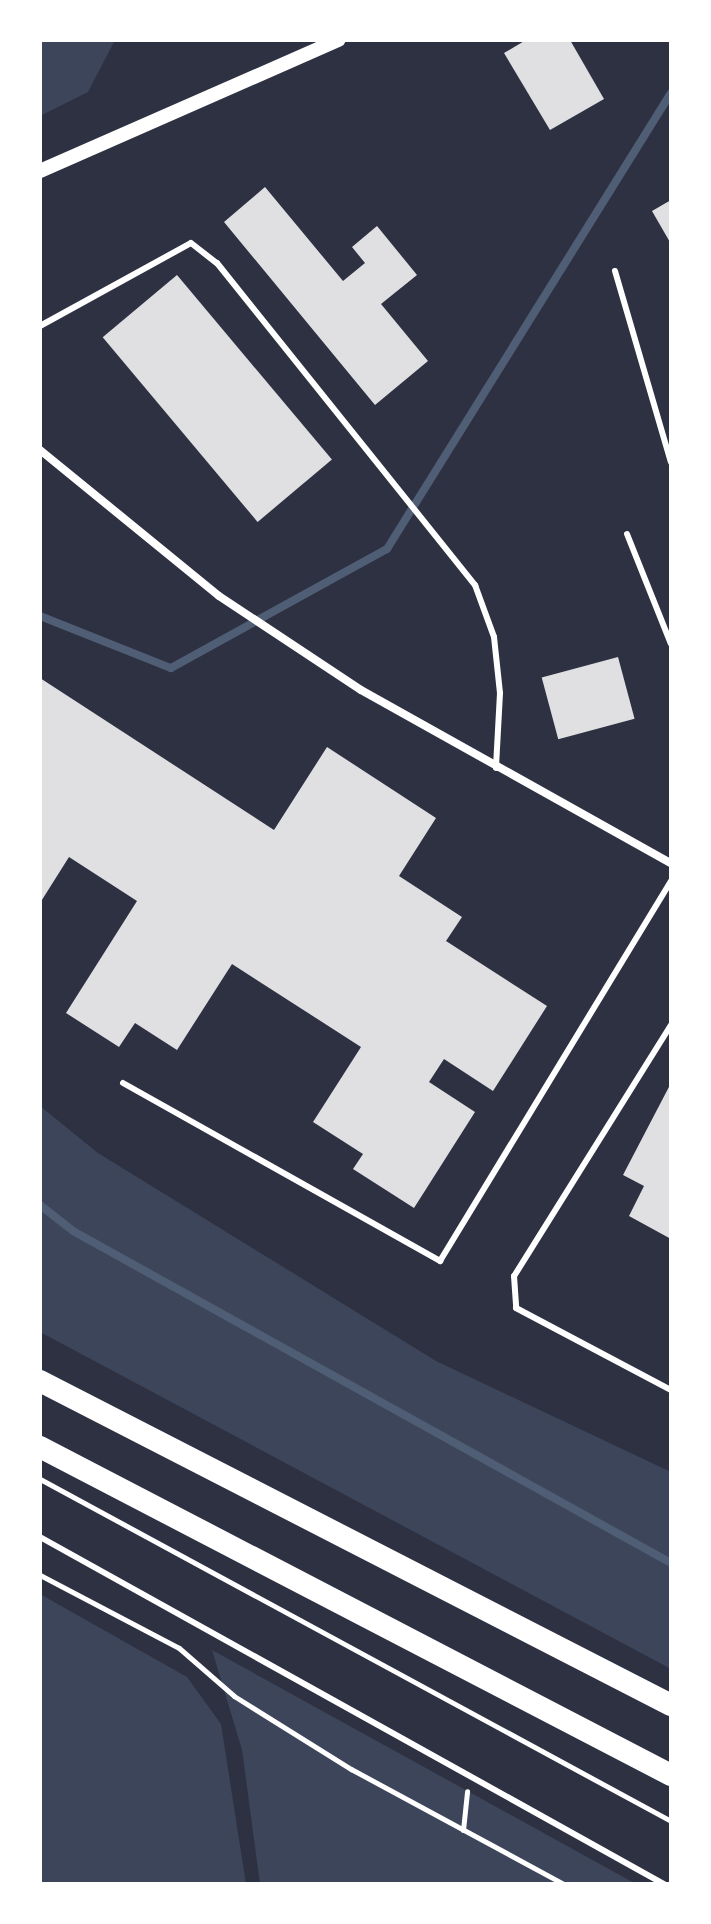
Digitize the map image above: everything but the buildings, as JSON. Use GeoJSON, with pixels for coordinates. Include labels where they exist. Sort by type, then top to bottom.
{"type":"FeatureCollection","features":[{"type":"Feature","properties":{"kind":"highway"},"geometry":{"type":"LineString","coordinates":[[40,1381],[671,1705]]}},
{"type":"Feature","properties":{"kind":"highway"},"geometry":{"type":"LineString","coordinates":[[40,1447],[671,1775]]}},
{"type":"Feature","properties":{"kind":"street"},"geometry":{"type":"LineString","coordinates":[[40,171],[338,40]]}},
{"type":"Feature","properties":{"kind":"street"},"geometry":{"type":"LineString","coordinates":[[40,450],[98,505],[219,596],[496,769],[671,863]]}},
{"type":"Feature","properties":{"kind":"lane"},"geometry":{"type":"LineString","coordinates":[[40,326],[191,243],[217,263],[475,585],[494,637],[500,693],[496,769]]}},
{"type":"Feature","properties":{"kind":"lane"},"geometry":{"type":"LineString","coordinates":[[615,271],[671,462]]}},
{"type":"Feature","properties":{"kind":"lane"},"geometry":{"type":"LineString","coordinates":[[627,534],[671,644]]}},
{"type":"Feature","properties":{"kind":"lane"},"geometry":{"type":"LineString","coordinates":[[123,1083],[440,1261],[671,881]]}},
{"type":"Feature","properties":{"kind":"lane"},"geometry":{"type":"LineString","coordinates":[[671,1025],[514,1276],[516,1308],[671,1390]]}},
{"type":"Feature","properties":{"kind":"lane"},"geometry":{"type":"LineString","coordinates":[[40,1537],[664,1884]]}},
{"type":"Feature","properties":{"kind":"path"},"geometry":{"type":"LineString","coordinates":[[40,1479],[671,1821]]}},
{"type":"Feature","properties":{"kind":"path"},"geometry":{"type":"LineString","coordinates":[[40,1575],[179,1648],[234,1696],[463,1830],[564,1884]]}},
{"type":"Feature","properties":{"kind":"path"},"geometry":{"type":"LineString","coordinates":[[463,1830],[469,1775]]}},
{"type":"Feature","properties":{"kind":"shaded area"},"geometry":{"type":"Polygon","coordinates":[[[40,40],[115,40],[88,92],[40,116],[40,40]]]}},
{"type":"Feature","properties":{"kind":"shaded area"},"geometry":{"type":"Polygon","coordinates":[[[40,1106],[98,1153],[436,1361],[671,1472],[671,1669],[40,1332],[40,1106]]]}},
{"type":"Feature","properties":{"kind":"shaded area"},"geometry":{"type":"Polygon","coordinates":[[[40,1594],[187,1677],[221,1724],[246,1884],[40,1884],[40,1594]]]}},
{"type":"Feature","properties":{"kind":"shaded area"},"geometry":{"type":"Polygon","coordinates":[[[212,1650],[636,1884],[260,1884],[242,1750],[212,1650]]]}},
{"type":"Feature","properties":{"kind":"waterway"},"geometry":{"type":"LineString","coordinates":[[40,616],[171,668],[387,549],[671,93]]}},
{"type":"Feature","properties":{"kind":"waterway"},"geometry":{"type":"LineString","coordinates":[[40,1205],[73,1231],[671,1563]]}}]}
